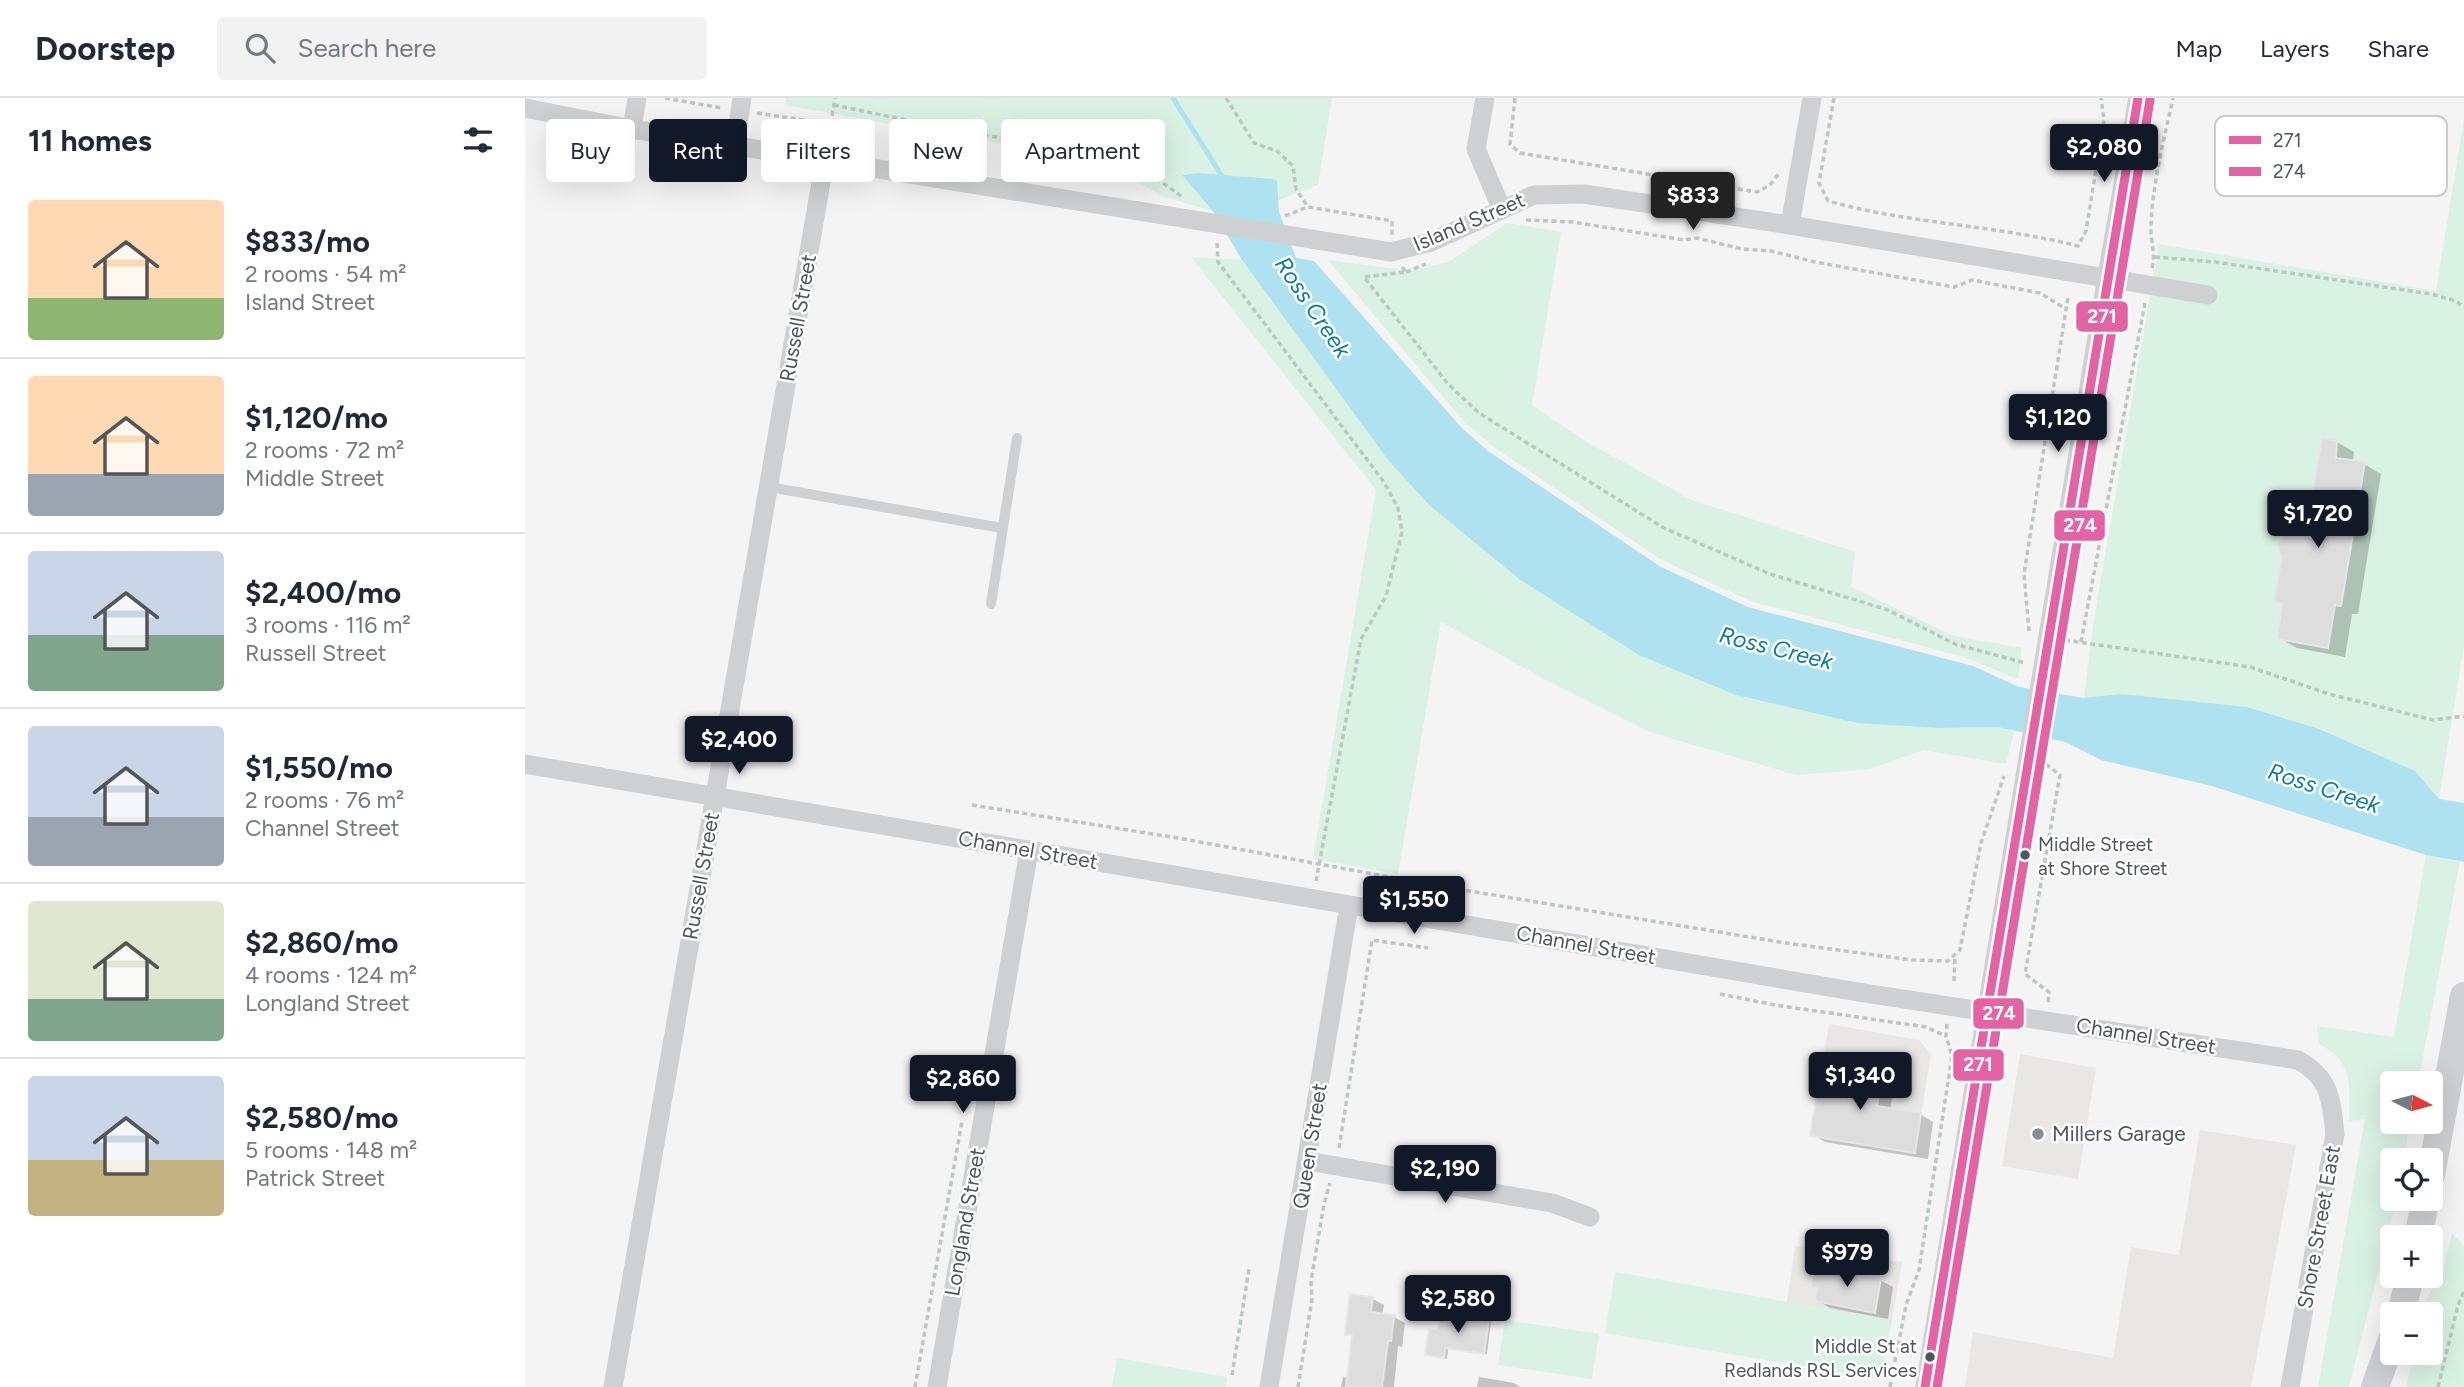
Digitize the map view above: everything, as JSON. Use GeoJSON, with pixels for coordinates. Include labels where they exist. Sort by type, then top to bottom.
{"type":"FeatureCollection","features":[{"type":"Feature","properties":{"kind":"main road"},"geometry":{"type":"LineString","coordinates":[[2436,1148],[2464,996]]}},
{"type":"Feature","properties":{"kind":"main road"},"geometry":{"type":"LineString","coordinates":[[2375,1387],[2383,1365]]}},
{"type":"Feature","properties":{"kind":"main road"},"geometry":{"type":"LineString","coordinates":[[2388,1387],[2392,1365]]}},
{"type":"Feature","properties":{"kind":"street"},"geometry":{"type":"LineString","coordinates":[[634,119],[638,98]]}},
{"type":"Feature","properties":{"kind":"street"},"geometry":{"type":"LineString","coordinates":[[739,119],[743,98]]}},
{"type":"Feature","properties":{"kind":"street"},"geometry":{"type":"LineString","coordinates":[[1485,98],[1476,149],[1501,210]]}},
{"type":"Feature","properties":{"kind":"street"},"geometry":{"type":"LineString","coordinates":[[1790,225],[1812,98]]}},
{"type":"Feature","properties":{"kind":"street"},"geometry":{"type":"LineString","coordinates":[[1925,1387],[1986,1010],[2035,759],[2043,671],[2138,98]]}},
{"type":"Feature","properties":{"kind":"street","name":"Island Street"},"geometry":{"type":"LineString","coordinates":[[526,105],[588,119]]}},
{"type":"Feature","properties":{"kind":"street","name":"Island Street"},"geometry":{"type":"LineString","coordinates":[[875,167],[1391,252],[1431,242],[1534,195],[1584,194],[2107,276],[2208,295]]}},
{"type":"Feature","properties":{"kind":"street","name":"Russell Street"},"geometry":{"type":"LineString","coordinates":[[613,1387],[821,182]]}},
{"type":"Feature","properties":{"kind":"street","name":"Channel Street"},"geometry":{"type":"LineString","coordinates":[[525,764],[1858,992],[2298,1060],[2316,1070]]}},
{"type":"Feature","properties":{"kind":"street","name":"Longland Street"},"geometry":{"type":"LineString","coordinates":[[937,1387],[1029,850]]}},
{"type":"Feature","properties":{"kind":"street","name":"Queen Street"},"geometry":{"type":"LineString","coordinates":[[1269,1387],[1349,905]]}},
{"type":"Feature","properties":{"kind":"street","name":"Shore Street East"},"geometry":{"type":"LineString","coordinates":[[2290,1387],[2335,1134],[2330,1096],[2316,1070]]}},
{"type":"Feature","properties":{"kind":"street"},"geometry":{"type":"LineString","coordinates":[[1307,1161],[1552,1203],[1590,1217]]}},
{"type":"Feature","properties":{"kind":"lane"},"geometry":{"type":"LineString","coordinates":[[991,604],[1017,438]]}},
{"type":"Feature","properties":{"kind":"lane"},"geometry":{"type":"LineString","coordinates":[[769,487],[1002,528]]}},
{"type":"Feature","properties":{"kind":"path"},"geometry":{"type":"LineString","coordinates":[[832,119],[835,98]]}},
{"type":"Feature","properties":{"kind":"path"},"geometry":{"type":"LineString","coordinates":[[1226,98],[1254,143],[1277,151],[1293,166],[1296,189],[1308,207]]}},
{"type":"Feature","properties":{"kind":"path"},"geometry":{"type":"LineString","coordinates":[[1515,98],[1510,144],[1520,153],[1756,192],[1770,185],[1781,171]]}},
{"type":"Feature","properties":{"kind":"path"},"geometry":{"type":"LineString","coordinates":[[1834,98],[1819,183],[1828,201],[1860,210],[2078,246],[2086,231],[2104,120],[2101,98]]}},
{"type":"Feature","properties":{"kind":"path"},"geometry":{"type":"LineString","coordinates":[[2081,642],[2155,257],[2151,227],[2157,175],[2173,98]]}},
{"type":"Feature","properties":{"kind":"path"},"geometry":{"type":"LineString","coordinates":[[834,105],[965,132],[1093,153],[1169,186],[1190,204]]}},
{"type":"Feature","properties":{"kind":"path"},"geometry":{"type":"LineString","coordinates":[[1281,218],[1308,207],[1392,221],[1391,252],[1406,272]]}},
{"type":"Feature","properties":{"kind":"path"},"geometry":{"type":"LineString","coordinates":[[1523,220],[1573,222],[1684,240],[1697,238],[1742,249],[1771,251],[1815,262],[1954,287],[1972,280],[2040,293],[2066,309]]}},
{"type":"Feature","properties":{"kind":"path"},"geometry":{"type":"LineString","coordinates":[[1216,224],[1218,262],[1384,482],[1398,508],[1402,532],[1386,596],[1361,639],[1313,899]]}},
{"type":"Feature","properties":{"kind":"path"},"geometry":{"type":"LineString","coordinates":[[2155,257],[2215,262],[2431,294],[2456,301],[2464,307]]}},
{"type":"Feature","properties":{"kind":"path"},"geometry":{"type":"LineString","coordinates":[[1431,262],[1406,272],[1364,277],[1448,384],[1479,413],[1664,528],[1770,574],[1888,610],[1955,644],[2027,664],[2028,653]]}},
{"type":"Feature","properties":{"kind":"path"},"geometry":{"type":"LineString","coordinates":[[2028,643],[2024,574],[2068,297]]}},
{"type":"Feature","properties":{"kind":"path"},"geometry":{"type":"LineString","coordinates":[[2049,637],[2250,667],[2329,694],[2433,720],[2464,716]]}},
{"type":"Feature","properties":{"kind":"path"},"geometry":{"type":"LineString","coordinates":[[2035,759],[2060,775],[2025,974],[2049,992],[2046,1020]]}},
{"type":"Feature","properties":{"kind":"path"},"geometry":{"type":"LineString","coordinates":[[972,805],[1786,943],[1912,960],[1948,961],[1960,950],[1981,843],[2005,773]]}},
{"type":"Feature","properties":{"kind":"path"},"geometry":{"type":"LineString","coordinates":[[1298,1387],[1321,1217],[1336,1166],[1372,940],[1428,948]]}},
{"type":"Feature","properties":{"kind":"path"},"geometry":{"type":"LineString","coordinates":[[1954,981],[1955,954]]}},
{"type":"Feature","properties":{"kind":"path"},"geometry":{"type":"LineString","coordinates":[[1720,994],[1926,1027],[1945,1036]]}},
{"type":"Feature","properties":{"kind":"path"},"geometry":{"type":"LineString","coordinates":[[1890,1387],[1906,1305],[1919,1270],[1952,1056],[1945,1036],[1949,1004]]}},
{"type":"Feature","properties":{"kind":"path"},"geometry":{"type":"LineString","coordinates":[[1232,1375],[1249,1269]]}},
{"type":"Feature","properties":{"kind":"path"},"geometry":{"type":"LineString","coordinates":[[2438,1387],[2464,1291]]}},
{"type":"Feature","properties":{"kind":"shaded area"},"geometry":{"type":"Polygon","coordinates":[[[1829,1024],[1919,1040],[1931,1054],[1915,1153],[1810,1136],[1829,1024]]]}},
{"type":"Feature","properties":{"kind":"shaded area"},"geometry":{"type":"Polygon","coordinates":[[[2020,1054],[2096,1068],[2078,1179],[2002,1166],[2020,1054]]]}},
{"type":"Feature","properties":{"kind":"shaded area"},"geometry":{"type":"Polygon","coordinates":[[[2200,1130],[2296,1145],[2251,1387],[1965,1387],[1973,1332],[2113,1358],[2131,1247],[2179,1255],[2200,1130]]]}},
{"type":"Feature","properties":{"kind":"shaded area"},"geometry":{"type":"Polygon","coordinates":[[[1795,1246],[1902,1262],[1892,1320],[1787,1302],[1795,1246]]]}},
{"type":"Feature","properties":{"kind":"green space"},"geometry":{"type":"Polygon","coordinates":[[[786,98],[1332,98],[1318,185],[1277,201],[1277,182],[1198,173],[1183,175],[1213,211],[1162,196],[1137,182],[1165,182],[1165,119],[1001,119],[1001,144],[987,141],[987,119],[889,119],[889,124],[875,119],[785,105],[786,98]]]}},
{"type":"Feature","properties":{"kind":"green space"},"geometry":{"type":"Polygon","coordinates":[[[2464,119],[2464,645],[2439,799],[2415,771],[2318,728],[2247,707],[2084,698],[2094,619],[2159,244],[2436,291],[2464,119]]]}},
{"type":"Feature","properties":{"kind":"green space"},"geometry":{"type":"Polygon","coordinates":[[[1507,223],[1561,232],[1532,405],[1585,441],[1692,500],[1855,552],[1851,587],[1954,636],[2022,648],[2018,679],[1961,656],[1750,601],[1660,559],[1495,448],[1464,422],[1328,260],[1412,271],[1450,261],[1507,223]]]}},
{"type":"Feature","properties":{"kind":"green space"},"geometry":{"type":"Polygon","coordinates":[[[1191,257],[1242,260],[1388,460],[1429,505],[1516,577],[1736,695],[1857,723],[1936,728],[1998,727],[2014,731],[2006,764],[1923,750],[1870,769],[1796,775],[1650,732],[1544,679],[1441,622],[1398,874],[1313,859],[1376,490],[1191,257]]]}},
{"type":"Feature","properties":{"kind":"green space"},"geometry":{"type":"Polygon","coordinates":[[[2426,855],[2460,862],[2420,1071],[2380,1071],[2380,1134],[2408,1134],[2406,1148],[2380,1148],[2380,1211],[2394,1211],[2390,1225],[2380,1225],[2380,1265],[2349,1387],[2318,1387],[2365,1119],[2349,1121],[2349,1086],[2344,1067],[2331,1051],[2319,1044],[2317,1026],[2394,1037],[2426,855]]]}},
{"type":"Feature","properties":{"kind":"green space"},"geometry":{"type":"Polygon","coordinates":[[[2452,1233],[2464,1247],[2464,1387],[2406,1387],[2411,1365],[2443,1365],[2443,1302],[2426,1302],[2433,1288],[2443,1288],[2443,1273],[2452,1233]]]}},
{"type":"Feature","properties":{"kind":"green space"},"geometry":{"type":"Polygon","coordinates":[[[1615,1272],[1892,1320],[1881,1379],[1605,1333],[1615,1272]]]}},
{"type":"Feature","properties":{"kind":"green space"},"geometry":{"type":"Polygon","coordinates":[[[1505,1320],[1599,1334],[1592,1379],[1498,1365],[1505,1320]]]}},
{"type":"Feature","properties":{"kind":"green space"},"geometry":{"type":"Polygon","coordinates":[[[1117,1358],[1227,1377],[1226,1387],[1112,1387],[1117,1358]]]}},
{"type":"Feature","properties":{"kind":"water"},"geometry":{"type":"Polygon","coordinates":[[[1198,173],[1277,181],[1279,212],[1296,258],[1314,261],[1461,427],[1488,451],[1661,567],[1748,607],[1973,666],[2019,687],[2084,698],[2121,694],[2247,707],[2317,728],[2415,771],[2439,799],[2464,803],[2464,862],[2426,855],[2212,786],[2101,760],[2065,742],[1998,727],[1937,728],[1857,723],[1736,695],[1639,655],[1519,579],[1429,505],[1388,460],[1242,260],[1213,211],[1182,175],[1198,173]]]}},
{"type":"Feature","properties":{"kind":"building"},"geometry":{"type":"Polygon","coordinates":[[[2322,438],[2337,441],[2336,458],[2365,462],[2341,606],[2335,605],[2328,648],[2277,639],[2282,604],[2274,602],[2282,556],[2276,544],[2283,539],[2289,511],[2303,501],[2311,502],[2322,438]]]}},
{"type":"Feature","properties":{"kind":"building"},"geometry":{"type":"Polygon","coordinates":[[[1823,1060],[1865,1067],[1863,1081],[1881,1083],[1877,1106],[1921,1113],[1915,1153],[1810,1136],[1823,1060]]]}},
{"type":"Feature","properties":{"kind":"building"},"geometry":{"type":"Polygon","coordinates":[[[1820,1267],[1881,1278],[1875,1313],[1815,1301],[1817,1288],[1811,1287],[1813,1273],[1819,1274],[1820,1267]]]}},
{"type":"Feature","properties":{"kind":"building"},"geometry":{"type":"Polygon","coordinates":[[[1350,1294],[1373,1297],[1371,1312],[1394,1315],[1382,1387],[1346,1387],[1352,1335],[1345,1335],[1350,1294]]]}},
{"type":"Feature","properties":{"kind":"building"},"geometry":{"type":"Polygon","coordinates":[[[1441,1312],[1489,1318],[1484,1354],[1445,1348],[1444,1358],[1425,1355],[1429,1329],[1438,1330],[1441,1312]]]}},
{"type":"Feature","properties":{"kind":"waterway","name":"Ross Creek"},"geometry":{"type":"LineString","coordinates":[[1173,98],[1225,181]]}},
{"type":"Feature","properties":{"kind":"transit line","name":"271"},"geometry":{"type":"LineString","coordinates":[[1925,1387],[2138,98]]}},
{"type":"Feature","properties":{"kind":"transit line","name":"274"},"geometry":{"type":"LineString","coordinates":[[1937,1387],[2150,100]]}},
{"type":"Feature","properties":{"kind":"place","name":"Middle Street at Shore Street"},"geometry":{"type":"Point","coordinates":[2025,855]}},
{"type":"Feature","properties":{"kind":"place","name":"Millers Garage"},"geometry":{"type":"Point","coordinates":[2038,1134]}},
{"type":"Feature","properties":{"kind":"place","name":"Middle St at Redlands RSL Services"},"geometry":{"type":"Point","coordinates":[1930,1357]}}]}
